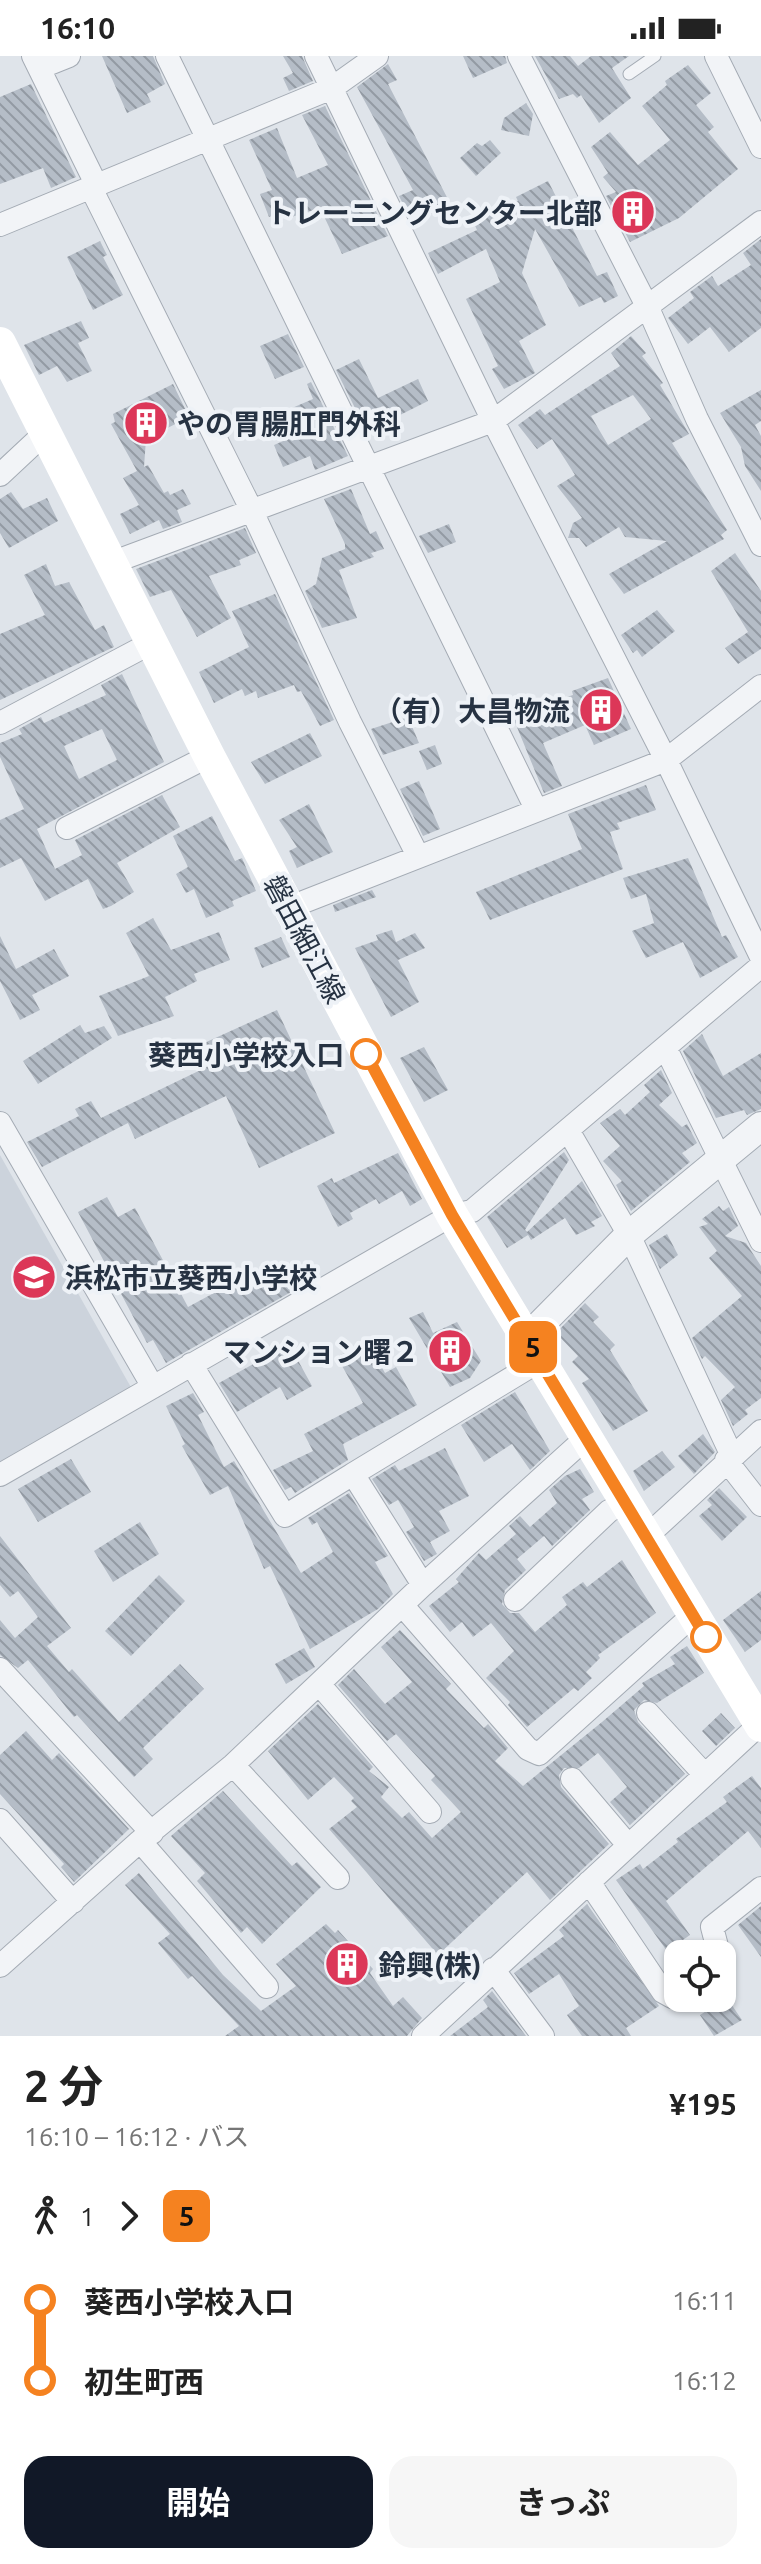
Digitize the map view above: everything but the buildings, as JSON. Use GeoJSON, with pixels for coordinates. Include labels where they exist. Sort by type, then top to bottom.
{"type":"FeatureCollection","features":[{"type":"Feature","properties":{"kind":"main road","name":"磐田細江線"},"geometry":{"type":"LineString","coordinates":[[0,343],[209,756],[452,1215],[760,1725]]}},
{"type":"Feature","properties":{"kind":"street"},"geometry":{"type":"LineString","coordinates":[[69,56],[36,62],[350,722],[417,854]]}},
{"type":"Feature","properties":{"kind":"street"},"geometry":{"type":"LineString","coordinates":[[167,56],[536,809]]}},
{"type":"Feature","properties":{"kind":"street"},"geometry":{"type":"LineString","coordinates":[[316,56],[493,421],[666,760],[753,913],[761,957]]}},
{"type":"Feature","properties":{"kind":"street"},"geometry":{"type":"LineString","coordinates":[[0,225],[332,88],[377,56]]}},
{"type":"Feature","properties":{"kind":"street"},"geometry":{"type":"LineString","coordinates":[[519,56],[648,308],[697,419],[761,545]]}},
{"type":"Feature","properties":{"kind":"street"},"geometry":{"type":"LineString","coordinates":[[716,56],[761,147]]}},
{"type":"Feature","properties":{"kind":"street"},"geometry":{"type":"LineString","coordinates":[[111,563],[493,421],[761,222]]}},
{"type":"Feature","properties":{"kind":"street"},"geometry":{"type":"LineString","coordinates":[[0,475],[46,432]]}},
{"type":"Feature","properties":{"kind":"street"},"geometry":{"type":"LineString","coordinates":[[0,723],[151,643]]}},
{"type":"Feature","properties":{"kind":"street"},"geometry":{"type":"LineString","coordinates":[[288,908],[417,854],[666,760],[761,686]]}},
{"type":"Feature","properties":{"kind":"street"},"geometry":{"type":"LineString","coordinates":[[67,828],[209,756]]}},
{"type":"Feature","properties":{"kind":"street"},"geometry":{"type":"LineString","coordinates":[[0,1475],[452,1215],[472,1211],[569,1132],[761,966]]}},
{"type":"Feature","properties":{"kind":"street"},"geometry":{"type":"LineString","coordinates":[[666,1049],[761,1241]]}},
{"type":"Feature","properties":{"kind":"street"},"geometry":{"type":"LineString","coordinates":[[0,1123],[153,1387]]}},
{"type":"Feature","properties":{"kind":"street"},"geometry":{"type":"LineString","coordinates":[[191,1364],[285,1516],[353,1474],[534,1349],[629,1235],[761,1126]]}},
{"type":"Feature","properties":{"kind":"street"},"geometry":{"type":"LineString","coordinates":[[569,1132],[629,1235],[729,1458],[761,1505]]}},
{"type":"Feature","properties":{"kind":"street"},"geometry":{"type":"LineString","coordinates":[[646,1537],[761,1431]]}},
{"type":"Feature","properties":{"kind":"street"},"geometry":{"type":"LineString","coordinates":[[0,1966],[233,1765],[423,1585],[587,1437]]}},
{"type":"Feature","properties":{"kind":"street"},"geometry":{"type":"LineString","coordinates":[[353,1474],[423,1585]]}},
{"type":"Feature","properties":{"kind":"street"},"geometry":{"type":"LineString","coordinates":[[515,1600],[609,1511],[626,1502]]}},
{"type":"Feature","properties":{"kind":"street"},"geometry":{"type":"LineString","coordinates":[[403,1606],[528,1749],[539,1754],[693,1615]]}},
{"type":"Feature","properties":{"kind":"street"},"geometry":{"type":"LineString","coordinates":[[0,1669],[146,1837],[267,1987]]}},
{"type":"Feature","properties":{"kind":"street"},"geometry":{"type":"LineString","coordinates":[[319,1684],[430,1812]]}},
{"type":"Feature","properties":{"kind":"street"},"geometry":{"type":"LineString","coordinates":[[648,1713],[705,1775]]}},
{"type":"Feature","properties":{"kind":"street"},"geometry":{"type":"LineString","coordinates":[[423,2036],[760,1725]]}},
{"type":"Feature","properties":{"kind":"street"},"geometry":{"type":"LineString","coordinates":[[233,1765],[338,1878]]}},
{"type":"Feature","properties":{"kind":"street"},"geometry":{"type":"LineString","coordinates":[[572,1779],[628,1845]]}},
{"type":"Feature","properties":{"kind":"street"},"geometry":{"type":"LineString","coordinates":[[0,1820],[73,1902]]}},
{"type":"Feature","properties":{"kind":"street"},"geometry":{"type":"LineString","coordinates":[[589,1882],[664,1993]]}},
{"type":"Feature","properties":{"kind":"street"},"geometry":{"type":"LineString","coordinates":[[715,1940],[712,1927],[761,1888]]}},
{"type":"Feature","properties":{"kind":"street"},"geometry":{"type":"LineString","coordinates":[[493,1969],[543,2036]]}},
{"type":"Feature","properties":{"kind":"lane"},"geometry":{"type":"LineString","coordinates":[[629,74],[655,56]]}},
{"type":"Feature","properties":{"kind":"shaded area","name":"浜松市立葵西小学校"},"geometry":{"type":"Polygon","coordinates":[[[0,1155],[137,1398],[0,1473],[0,1155]]]}},
{"type":"Feature","properties":{"kind":"bus line","name":"5"},"geometry":{"type":"LineString","coordinates":[[366,1054],[452,1215],[706,1637]]}},
{"type":"Feature","properties":{"kind":"place","name":"トレーニングセンター北部"},"geometry":{"type":"Point","coordinates":[633,212]}},
{"type":"Feature","properties":{"kind":"place","name":"やの胃腸肛門外科"},"geometry":{"type":"Point","coordinates":[146,423]}},
{"type":"Feature","properties":{"kind":"place","name":"（有）大昌物流"},"geometry":{"type":"Point","coordinates":[601,710]}},
{"type":"Feature","properties":{"kind":"place","name":"葵西小学校入口"},"geometry":{"type":"Point","coordinates":[366,1054]}},
{"type":"Feature","properties":{"kind":"place","name":"浜松市立葵西小学校"},"geometry":{"type":"Point","coordinates":[34,1277]}},
{"type":"Feature","properties":{"kind":"place","name":"マンション曙２"},"geometry":{"type":"Point","coordinates":[450,1351]}},
{"type":"Feature","properties":{"kind":"place","name":"鈴興(株)"},"geometry":{"type":"Point","coordinates":[347,1964]}}]}
